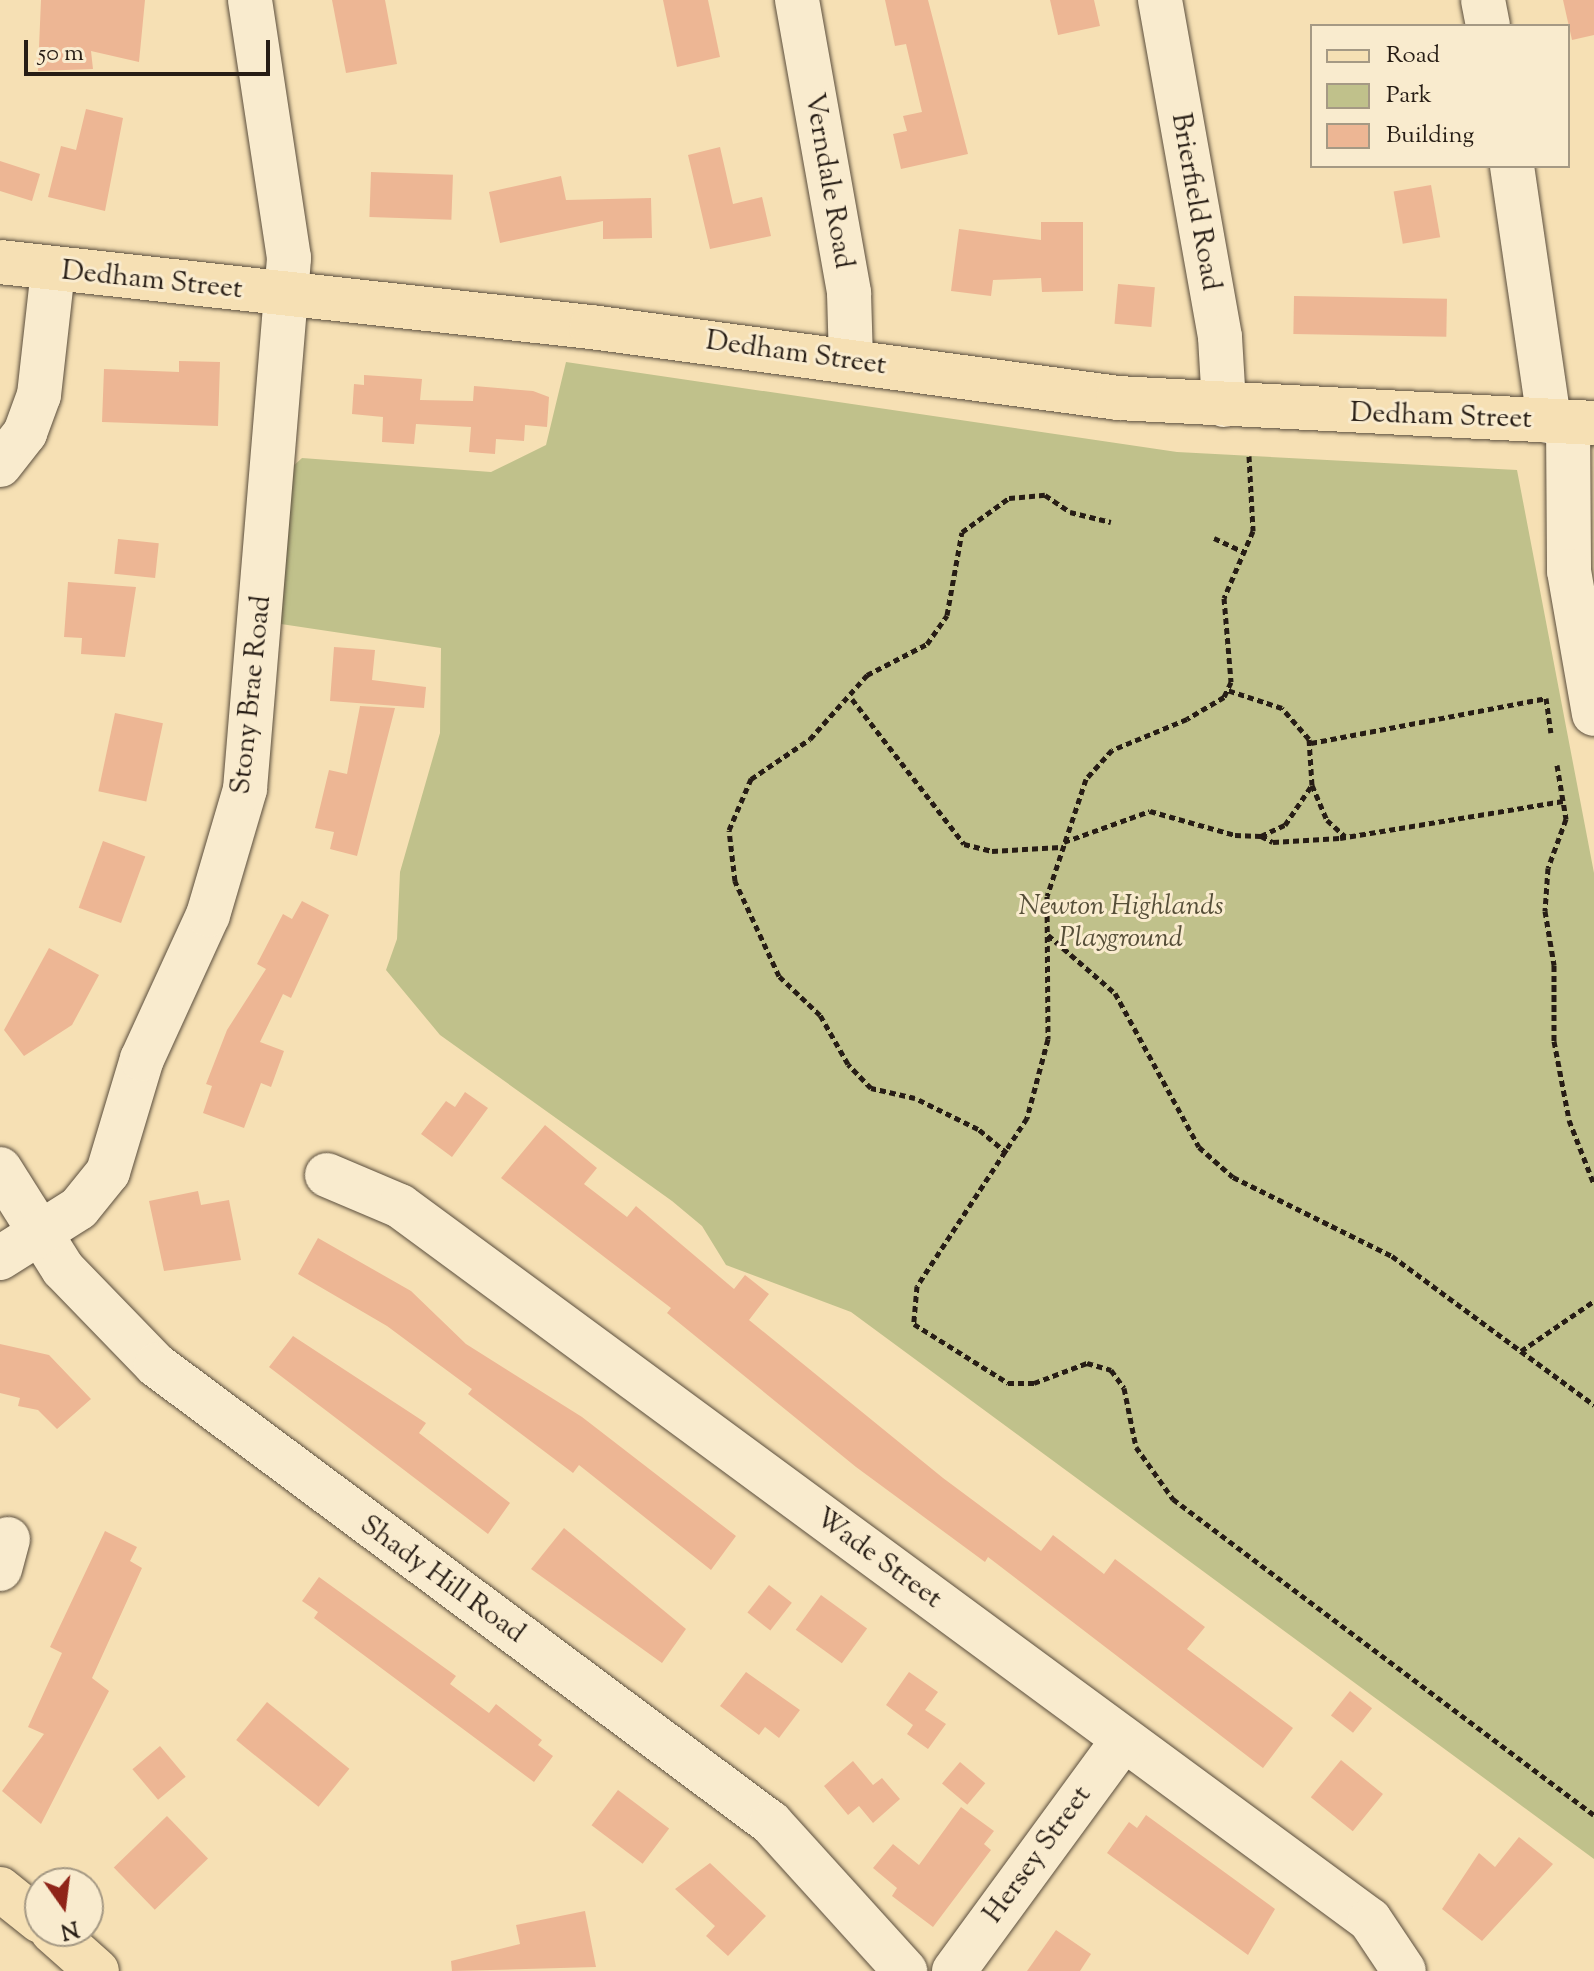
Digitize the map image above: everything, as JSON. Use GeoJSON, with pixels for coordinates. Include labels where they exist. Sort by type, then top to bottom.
{"type":"FeatureCollection","features":[{"type":"Feature","properties":{"kind":"main road","name":"Dedham Street"},"geometry":{"type":"LineString","coordinates":[[0,262],[53,271],[288,295],[1224,405],[1570,422]]}},
{"type":"Feature","properties":{"kind":"main road"},"geometry":{"type":"LineString","coordinates":[[0,1889],[24,1908]]}},
{"type":"Feature","properties":{"kind":"main road"},"geometry":{"type":"LineString","coordinates":[[70,1947],[97,1971]]}},
{"type":"Feature","properties":{"kind":"street","name":"Stony Brae Road"},"geometry":{"type":"LineString","coordinates":[[0,1258],[40,1236],[79,1208],[108,1172],[142,1059],[208,915],[235,831],[252,742],[288,295],[285,205],[250,0]]}},
{"type":"Feature","properties":{"kind":"street","name":"Verndale Road"},"geometry":{"type":"LineString","coordinates":[[797,0],[849,293],[851,362]]}},
{"type":"Feature","properties":{"kind":"street","name":"Brierfield Road"},"geometry":{"type":"LineString","coordinates":[[1160,0],[1220,337],[1224,405]]}},
{"type":"Feature","properties":{"kind":"street"},"geometry":{"type":"LineString","coordinates":[[1483,0],[1488,24]]}},
{"type":"Feature","properties":{"kind":"street"},"geometry":{"type":"LineString","coordinates":[[1512,168],[1570,422],[1569,571],[1594,714]]}},
{"type":"Feature","properties":{"kind":"street"},"geometry":{"type":"LineString","coordinates":[[0,465],[25,433],[39,395],[53,271]]}},
{"type":"Feature","properties":{"kind":"street","name":"Shady Hill Road"},"geometry":{"type":"LineString","coordinates":[[0,1169],[40,1236],[100,1310],[201,1403],[771,1823],[905,1971]]}},
{"type":"Feature","properties":{"kind":"street","name":"Wade Street"},"geometry":{"type":"LineString","coordinates":[[327,1175],[400,1206],[1370,1920],[1404,1971]]}},
{"type":"Feature","properties":{"kind":"street","name":"Hersey Street"},"geometry":{"type":"LineString","coordinates":[[954,1971],[1123,1740]]}},
{"type":"Feature","properties":{"kind":"path"},"geometry":{"type":"LineString","coordinates":[[1227,690],[1224,598],[1244,552],[1256,500],[1249,456]]}},
{"type":"Feature","properties":{"kind":"path"},"geometry":{"type":"LineString","coordinates":[[1007,1153],[978,1129],[915,1098],[871,1088],[820,1015],[779,976],[735,881],[729,830],[737,799],[751,779],[852,699],[867,675],[927,644],[947,615],[962,532],[1009,498],[1045,495],[1070,512],[1111,522]]}},
{"type":"Feature","properties":{"kind":"path"},"geometry":{"type":"LineString","coordinates":[[1214,538],[1244,552]]}},
{"type":"Feature","properties":{"kind":"path"},"geometry":{"type":"LineString","coordinates":[[1227,690],[1282,708],[1310,744],[1312,785],[1327,820],[1345,836]]}},
{"type":"Feature","properties":{"kind":"path"},"geometry":{"type":"LineString","coordinates":[[1227,690],[1170,729],[1112,750],[1086,779],[1047,896],[1048,1039],[1027,1118],[1007,1153],[917,1286],[919,1329],[1008,1383],[1034,1383],[1087,1363],[1111,1370],[1124,1388],[1136,1447],[1173,1499],[1594,1815]]}},
{"type":"Feature","properties":{"kind":"path"},"geometry":{"type":"LineString","coordinates":[[1310,744],[1546,698],[1551,733]]}},
{"type":"Feature","properties":{"kind":"path"},"geometry":{"type":"LineString","coordinates":[[852,699],[964,844],[992,851],[1062,845],[1150,811],[1261,836],[1273,842],[1345,836],[1563,801]]}},
{"type":"Feature","properties":{"kind":"path"},"geometry":{"type":"LineString","coordinates":[[1557,765],[1566,819],[1548,868],[1545,911],[1554,965],[1554,1041],[1569,1120],[1594,1184]]}},
{"type":"Feature","properties":{"kind":"path"},"geometry":{"type":"LineString","coordinates":[[1261,836],[1285,825],[1312,785]]}},
{"type":"Feature","properties":{"kind":"path"},"geometry":{"type":"LineString","coordinates":[[1048,935],[1115,993],[1199,1147],[1233,1177],[1392,1256],[1594,1405]]}},
{"type":"Feature","properties":{"kind":"path"},"geometry":{"type":"LineString","coordinates":[[1521,1351],[1594,1301]]}},
{"type":"Feature","properties":{"kind":"green space","name":"Newton Highlands Playground"},"geometry":{"type":"Polygon","coordinates":[[[566,362],[1177,452],[1517,470],[1594,873],[1594,1859],[851,1312],[726,1265],[702,1226],[672,1201],[440,1035],[386,970],[397,939],[400,872],[440,733],[441,648],[281,624],[280,478],[302,458],[491,472],[546,445],[566,362]]]}},
{"type":"Feature","properties":{"kind":"building"},"geometry":{"type":"Polygon","coordinates":[[[41,0],[145,0],[139,62],[91,51],[93,69],[38,71],[41,0]]]}},
{"type":"Feature","properties":{"kind":"building"},"geometry":{"type":"Polygon","coordinates":[[[332,0],[385,0],[397,64],[346,73],[332,0]]]}},
{"type":"Feature","properties":{"kind":"building"},"geometry":{"type":"Polygon","coordinates":[[[663,0],[708,0],[720,57],[677,67],[663,0]]]}},
{"type":"Feature","properties":{"kind":"building"},"geometry":{"type":"Polygon","coordinates":[[[885,0],[928,0],[968,154],[901,169],[893,134],[907,131],[903,116],[922,112],[906,44],[895,46],[885,0]]]}},
{"type":"Feature","properties":{"kind":"building"},"geometry":{"type":"Polygon","coordinates":[[[1050,0],[1094,0],[1100,26],[1058,35],[1050,0]]]}},
{"type":"Feature","properties":{"kind":"building"},"geometry":{"type":"Polygon","coordinates":[[[1563,0],[1594,0],[1594,35],[1572,40],[1563,0]]]}},
{"type":"Feature","properties":{"kind":"building"},"geometry":{"type":"Polygon","coordinates":[[[86,109],[123,118],[105,211],[48,197],[61,146],[76,150],[86,109]]]}},
{"type":"Feature","properties":{"kind":"building"},"geometry":{"type":"Polygon","coordinates":[[[720,147],[733,204],[762,197],[771,236],[710,249],[688,155],[720,147]]]}},
{"type":"Feature","properties":{"kind":"building"},"geometry":{"type":"Polygon","coordinates":[[[0,161],[40,174],[32,201],[0,191],[0,161]]]}},
{"type":"Feature","properties":{"kind":"building"},"geometry":{"type":"Polygon","coordinates":[[[371,172],[453,175],[451,220],[369,217],[371,172]]]}},
{"type":"Feature","properties":{"kind":"building"},"geometry":{"type":"Polygon","coordinates":[[[561,176],[566,200],[651,198],[652,238],[603,239],[603,221],[500,243],[489,192],[561,176]]]}},
{"type":"Feature","properties":{"kind":"building"},"geometry":{"type":"Polygon","coordinates":[[[1431,185],[1440,237],[1403,244],[1394,192],[1431,185]]]}},
{"type":"Feature","properties":{"kind":"building"},"geometry":{"type":"Polygon","coordinates":[[[1041,222],[1083,222],[1083,291],[1042,292],[1041,278],[993,280],[991,296],[951,291],[959,229],[1041,240],[1041,222]]]}},
{"type":"Feature","properties":{"kind":"building"},"geometry":{"type":"Polygon","coordinates":[[[1118,284],[1155,287],[1151,327],[1115,324],[1118,284]]]}},
{"type":"Feature","properties":{"kind":"building"},"geometry":{"type":"Polygon","coordinates":[[[1294,296],[1447,299],[1446,337],[1293,334],[1294,296]]]}},
{"type":"Feature","properties":{"kind":"building"},"geometry":{"type":"Polygon","coordinates":[[[179,361],[220,362],[218,426],[102,422],[104,369],[179,372],[179,361]]]}},
{"type":"Feature","properties":{"kind":"building"},"geometry":{"type":"Polygon","coordinates":[[[364,375],[422,379],[420,400],[473,401],[474,386],[533,391],[549,397],[547,427],[525,425],[524,441],[496,439],[495,454],[469,452],[471,427],[416,424],[414,444],[382,442],[383,417],[352,414],[354,384],[364,385],[364,375]]]}},
{"type":"Feature","properties":{"kind":"building"},"geometry":{"type":"Polygon","coordinates":[[[118,539],[159,543],[155,578],[114,574],[118,539]]]}},
{"type":"Feature","properties":{"kind":"building"},"geometry":{"type":"Polygon","coordinates":[[[68,582],[136,587],[125,657],[81,654],[82,638],[64,637],[68,582]]]}},
{"type":"Feature","properties":{"kind":"building"},"geometry":{"type":"Polygon","coordinates":[[[334,647],[375,650],[372,680],[426,687],[424,708],[330,701],[334,647]]]}},
{"type":"Feature","properties":{"kind":"building"},"geometry":{"type":"Polygon","coordinates":[[[360,706],[395,708],[357,856],[330,849],[334,832],[315,828],[329,770],[347,774],[360,706]]]}},
{"type":"Feature","properties":{"kind":"building"},"geometry":{"type":"Polygon","coordinates":[[[115,713],[163,723],[146,801],[98,791],[115,713]]]}},
{"type":"Feature","properties":{"kind":"building"},"geometry":{"type":"Polygon","coordinates":[[[103,841],[145,856],[121,923],[79,908],[103,841]]]}},
{"type":"Feature","properties":{"kind":"building"},"geometry":{"type":"Polygon","coordinates":[[[302,901],[329,915],[291,998],[283,994],[260,1042],[284,1051],[271,1087],[261,1083],[244,1128],[203,1113],[212,1086],[206,1084],[227,1030],[266,969],[257,964],[283,914],[292,919],[302,901]]]}},
{"type":"Feature","properties":{"kind":"building"},"geometry":{"type":"Polygon","coordinates":[[[49,948],[99,975],[72,1025],[24,1056],[4,1030],[49,948]]]}},
{"type":"Feature","properties":{"kind":"building"},"geometry":{"type":"Polygon","coordinates":[[[465,1092],[488,1108],[452,1157],[421,1134],[446,1101],[455,1107],[465,1092]]]}},
{"type":"Feature","properties":{"kind":"building"},"geometry":{"type":"Polygon","coordinates":[[[545,1125],[597,1168],[584,1184],[627,1217],[636,1206],[734,1289],[745,1275],[769,1294],[749,1320],[943,1478],[1041,1551],[1053,1535],[1104,1574],[1115,1559],[1205,1627],[1187,1649],[1293,1728],[1263,1768],[988,1557],[985,1562],[856,1467],[667,1313],[671,1308],[501,1178],[545,1125]]]}},
{"type":"Feature","properties":{"kind":"building"},"geometry":{"type":"Polygon","coordinates":[[[198,1191],[201,1205],[229,1200],[241,1260],[164,1271],[149,1201],[198,1191]]]}},
{"type":"Feature","properties":{"kind":"building"},"geometry":{"type":"Polygon","coordinates":[[[318,1238],[411,1291],[466,1344],[582,1417],[736,1536],[711,1570],[579,1465],[573,1473],[468,1394],[472,1389],[387,1326],[298,1274],[318,1238]]]}},
{"type":"Feature","properties":{"kind":"building"},"geometry":{"type":"Polygon","coordinates":[[[293,1336],[426,1423],[419,1433],[510,1503],[488,1534],[269,1367],[293,1336]]]}},
{"type":"Feature","properties":{"kind":"building"},"geometry":{"type":"Polygon","coordinates":[[[0,1344],[49,1355],[91,1399],[57,1429],[38,1410],[18,1406],[20,1398],[0,1393],[0,1344]]]}},
{"type":"Feature","properties":{"kind":"building"},"geometry":{"type":"Polygon","coordinates":[[[564,1528],[686,1629],[662,1663],[531,1569],[564,1528]]]}},
{"type":"Feature","properties":{"kind":"building"},"geometry":{"type":"Polygon","coordinates":[[[105,1531],[137,1547],[130,1561],[142,1568],[92,1678],[109,1691],[41,1824],[2,1791],[44,1734],[28,1727],[62,1653],[50,1647],[105,1531]]]}},
{"type":"Feature","properties":{"kind":"building"},"geometry":{"type":"Polygon","coordinates":[[[319,1577],[456,1676],[450,1684],[489,1713],[496,1704],[542,1740],[538,1745],[553,1756],[534,1782],[314,1618],[318,1612],[302,1601],[319,1577]]]}},
{"type":"Feature","properties":{"kind":"building"},"geometry":{"type":"Polygon","coordinates":[[[769,1585],[792,1603],[770,1630],[747,1613],[769,1585]]]}},
{"type":"Feature","properties":{"kind":"building"},"geometry":{"type":"Polygon","coordinates":[[[821,1595],[867,1629],[842,1663],[796,1630],[821,1595]]]}},
{"type":"Feature","properties":{"kind":"building"},"geometry":{"type":"Polygon","coordinates":[[[746,1672],[800,1710],[779,1738],[765,1727],[759,1735],[720,1706],[746,1672]]]}},
{"type":"Feature","properties":{"kind":"building"},"geometry":{"type":"Polygon","coordinates":[[[909,1672],[938,1692],[925,1710],[946,1724],[928,1749],[907,1734],[913,1725],[886,1705],[909,1672]]]}},
{"type":"Feature","properties":{"kind":"building"},"geometry":{"type":"Polygon","coordinates":[[[1350,1691],[1372,1708],[1353,1733],[1331,1715],[1350,1691]]]}},
{"type":"Feature","properties":{"kind":"building"},"geometry":{"type":"Polygon","coordinates":[[[267,1702],[349,1769],[319,1807],[236,1740],[267,1702]]]}},
{"type":"Feature","properties":{"kind":"building"},"geometry":{"type":"Polygon","coordinates":[[[160,1746],[186,1777],[158,1800],[132,1769],[160,1746]]]}},
{"type":"Feature","properties":{"kind":"building"},"geometry":{"type":"Polygon","coordinates":[[[1341,1760],[1383,1794],[1353,1831],[1311,1797],[1341,1760]]]}},
{"type":"Feature","properties":{"kind":"building"},"geometry":{"type":"Polygon","coordinates":[[[853,1761],[873,1785],[882,1778],[900,1799],[873,1823],[859,1806],[848,1815],[824,1786],[853,1761]]]}},
{"type":"Feature","properties":{"kind":"building"},"geometry":{"type":"Polygon","coordinates":[[[960,1762],[985,1783],[967,1805],[942,1783],[960,1762]]]}},
{"type":"Feature","properties":{"kind":"building"},"geometry":{"type":"Polygon","coordinates":[[[618,1790],[669,1829],[643,1864],[592,1825],[618,1790]]]}},
{"type":"Feature","properties":{"kind":"building"},"geometry":{"type":"Polygon","coordinates":[[[961,1807],[994,1831],[984,1844],[991,1850],[933,1927],[892,1896],[897,1888],[873,1868],[893,1844],[919,1865],[961,1807]]]}},
{"type":"Feature","properties":{"kind":"building"},"geometry":{"type":"Polygon","coordinates":[[[1146,1815],[1275,1909],[1248,1955],[1107,1853],[1129,1822],[1137,1828],[1146,1815]]]}},
{"type":"Feature","properties":{"kind":"building"},"geometry":{"type":"Polygon","coordinates":[[[167,1816],[208,1858],[155,1910],[114,1867],[167,1816]]]}},
{"type":"Feature","properties":{"kind":"building"},"geometry":{"type":"Polygon","coordinates":[[[1519,1837],[1553,1864],[1482,1941],[1442,1909],[1479,1853],[1495,1867],[1519,1837]]]}},
{"type":"Feature","properties":{"kind":"building"},"geometry":{"type":"Polygon","coordinates":[[[710,1863],[766,1916],[728,1956],[706,1936],[715,1926],[675,1889],[710,1863]]]}},
{"type":"Feature","properties":{"kind":"building"},"geometry":{"type":"Polygon","coordinates":[[[585,1911],[596,1967],[452,1971],[451,1961],[520,1944],[516,1925],[585,1911]]]}},
{"type":"Feature","properties":{"kind":"building"},"geometry":{"type":"Polygon","coordinates":[[[1056,1930],[1091,1954],[1080,1971],[1027,1971],[1056,1930]]]}}]}
